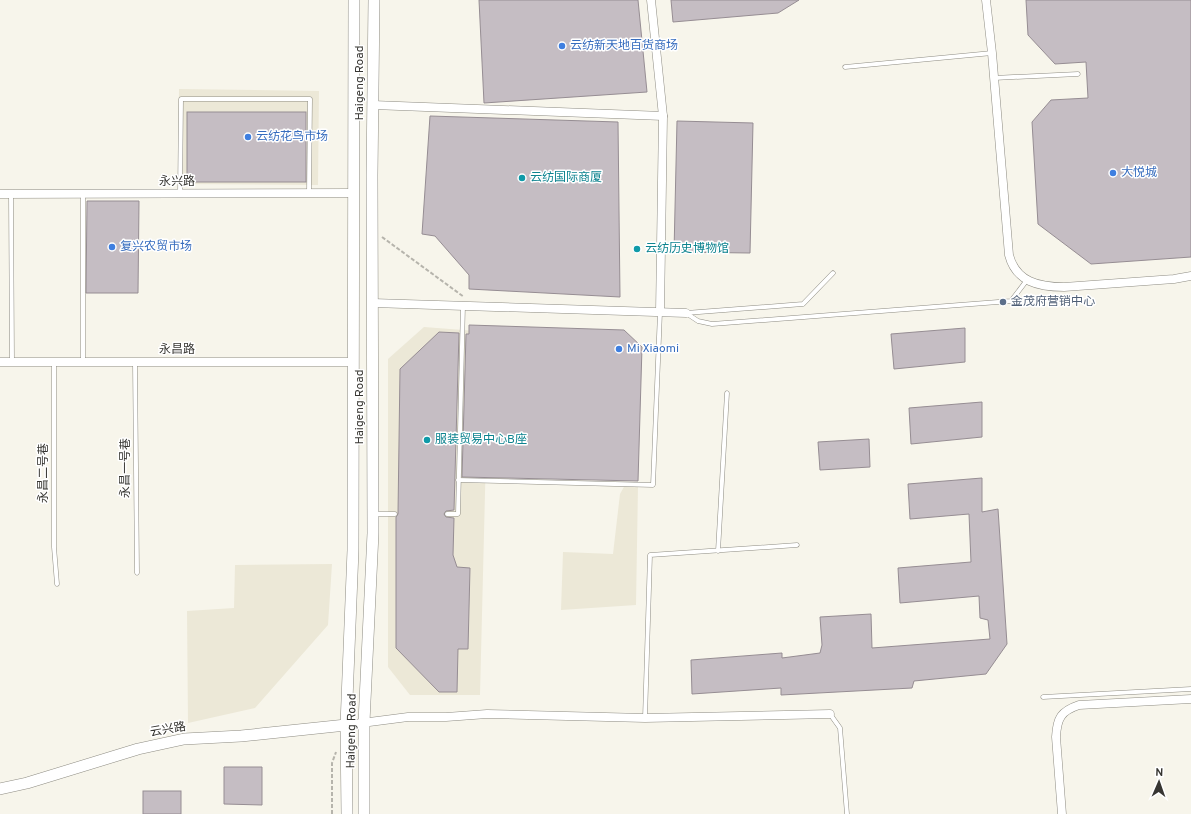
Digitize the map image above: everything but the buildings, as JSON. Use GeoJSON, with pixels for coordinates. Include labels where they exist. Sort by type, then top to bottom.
{"type":"FeatureCollection","features":[{"type":"Feature","properties":{"kind":"main road","name":"Haigeng Road"},"geometry":{"type":"LineString","coordinates":[[347,814],[346,725],[353,550],[354,0]]}},
{"type":"Feature","properties":{"kind":"main road","name":"Haigeng Road"},"geometry":{"type":"LineString","coordinates":[[364,814],[364,722],[373,514],[372,231],[374,0]]}},
{"type":"Feature","properties":{"kind":"main road","name":"云兴路"},"geometry":{"type":"LineString","coordinates":[[0,789],[27,783],[138,749],[184,739],[241,736],[346,725]]}},
{"type":"Feature","properties":{"kind":"street"},"geometry":{"type":"LineString","coordinates":[[651,0],[663,116],[660,312]]}},
{"type":"Feature","properties":{"kind":"street"},"geometry":{"type":"LineString","coordinates":[[986,0],[992,53],[1009,255],[1012,266],[1018,274],[1027,280],[1046,287],[1064,287],[1191,276]]}},
{"type":"Feature","properties":{"kind":"street"},"geometry":{"type":"LineString","coordinates":[[373,105],[663,116]]}},
{"type":"Feature","properties":{"kind":"street","name":"永兴路"},"geometry":{"type":"LineString","coordinates":[[0,194],[354,193]]}},
{"type":"Feature","properties":{"kind":"street"},"geometry":{"type":"LineString","coordinates":[[373,303],[686,313]]}},
{"type":"Feature","properties":{"kind":"street","name":"永昌路"},"geometry":{"type":"LineString","coordinates":[[0,362],[353,362]]}},
{"type":"Feature","properties":{"kind":"street"},"geometry":{"type":"LineString","coordinates":[[1062,814],[1056,737],[1057,727],[1064,711],[1079,705],[1191,700]]}},
{"type":"Feature","properties":{"kind":"street"},"geometry":{"type":"LineString","coordinates":[[346,725],[408,717],[446,717],[487,714],[645,718],[830,714]]}},
{"type":"Feature","properties":{"kind":"lane"},"geometry":{"type":"LineString","coordinates":[[845,66],[992,53]]}},
{"type":"Feature","properties":{"kind":"lane"},"geometry":{"type":"LineString","coordinates":[[994,78],[1078,74]]}},
{"type":"Feature","properties":{"kind":"lane"},"geometry":{"type":"LineString","coordinates":[[180,194],[181,99],[310,99],[309,193]]}},
{"type":"Feature","properties":{"kind":"lane"},"geometry":{"type":"LineString","coordinates":[[11,194],[12,362]]}},
{"type":"Feature","properties":{"kind":"lane"},"geometry":{"type":"LineString","coordinates":[[83,194],[83,362]]}},
{"type":"Feature","properties":{"kind":"lane"},"geometry":{"type":"LineString","coordinates":[[686,313],[803,304],[833,274]]}},
{"type":"Feature","properties":{"kind":"lane"},"geometry":{"type":"LineString","coordinates":[[686,313],[698,321],[712,324],[1012,301],[1027,280]]}},
{"type":"Feature","properties":{"kind":"lane"},"geometry":{"type":"LineString","coordinates":[[447,514],[458,514],[463,305]]}},
{"type":"Feature","properties":{"kind":"lane"},"geometry":{"type":"LineString","coordinates":[[458,480],[653,485],[660,312]]}},
{"type":"Feature","properties":{"kind":"lane","name":"永昌二号巷"},"geometry":{"type":"LineString","coordinates":[[54,362],[54,547],[57,584]]}},
{"type":"Feature","properties":{"kind":"lane","name":"永昌一号巷"},"geometry":{"type":"LineString","coordinates":[[135,362],[137,573]]}},
{"type":"Feature","properties":{"kind":"lane"},"geometry":{"type":"LineString","coordinates":[[718,551],[727,394]]}},
{"type":"Feature","properties":{"kind":"lane"},"geometry":{"type":"LineString","coordinates":[[373,514],[395,514]]}},
{"type":"Feature","properties":{"kind":"lane"},"geometry":{"type":"LineString","coordinates":[[645,718],[650,555],[797,545]]}},
{"type":"Feature","properties":{"kind":"lane"},"geometry":{"type":"LineString","coordinates":[[1043,697],[1191,689]]}},
{"type":"Feature","properties":{"kind":"lane"},"geometry":{"type":"LineString","coordinates":[[830,714],[840,728],[847,814]]}},
{"type":"Feature","properties":{"kind":"path"},"geometry":{"type":"LineString","coordinates":[[372,231],[477,306]]}},
{"type":"Feature","properties":{"kind":"path"},"geometry":{"type":"LineString","coordinates":[[332,814],[332,763],[336,750]]}},
{"type":"Feature","properties":{"kind":"shaded area","name":"云纺花鸟市场"},"geometry":{"type":"Polygon","coordinates":[[[179,89],[319,91],[318,185],[178,184],[179,89]]]}},
{"type":"Feature","properties":{"kind":"shaded area"},"geometry":{"type":"Polygon","coordinates":[[[424,327],[489,332],[480,695],[410,695],[388,667],[388,359],[424,327]]]}},
{"type":"Feature","properties":{"kind":"shaded area"},"geometry":{"type":"Polygon","coordinates":[[[625,485],[638,486],[636,605],[561,610],[563,552],[613,554],[620,494],[625,485]]]}},
{"type":"Feature","properties":{"kind":"shaded area"},"geometry":{"type":"Polygon","coordinates":[[[332,564],[328,625],[255,708],[188,723],[187,611],[234,608],[235,565],[332,564]]]}},
{"type":"Feature","properties":{"kind":"place","name":"云纺新天地百货商场"},"geometry":{"type":"Point","coordinates":[562,46]}},
{"type":"Feature","properties":{"kind":"place","name":"云纺花鸟市场"},"geometry":{"type":"Point","coordinates":[248,137]}},
{"type":"Feature","properties":{"kind":"place","name":"大悦城"},"geometry":{"type":"Point","coordinates":[1113,173]}},
{"type":"Feature","properties":{"kind":"place","name":"云纺国际商厦"},"geometry":{"type":"Point","coordinates":[522,178]}},
{"type":"Feature","properties":{"kind":"place","name":"复兴农贸市场"},"geometry":{"type":"Point","coordinates":[112,247]}},
{"type":"Feature","properties":{"kind":"place","name":"云纺历史博物馆"},"geometry":{"type":"Point","coordinates":[637,249]}},
{"type":"Feature","properties":{"kind":"place","name":"金茂府营销中心"},"geometry":{"type":"Point","coordinates":[1003,302]}},
{"type":"Feature","properties":{"kind":"place","name":"Mi Xiaomi"},"geometry":{"type":"Point","coordinates":[619,349]}},
{"type":"Feature","properties":{"kind":"place","name":"服装贸易中心B座"},"geometry":{"type":"Point","coordinates":[427,440]}}]}
